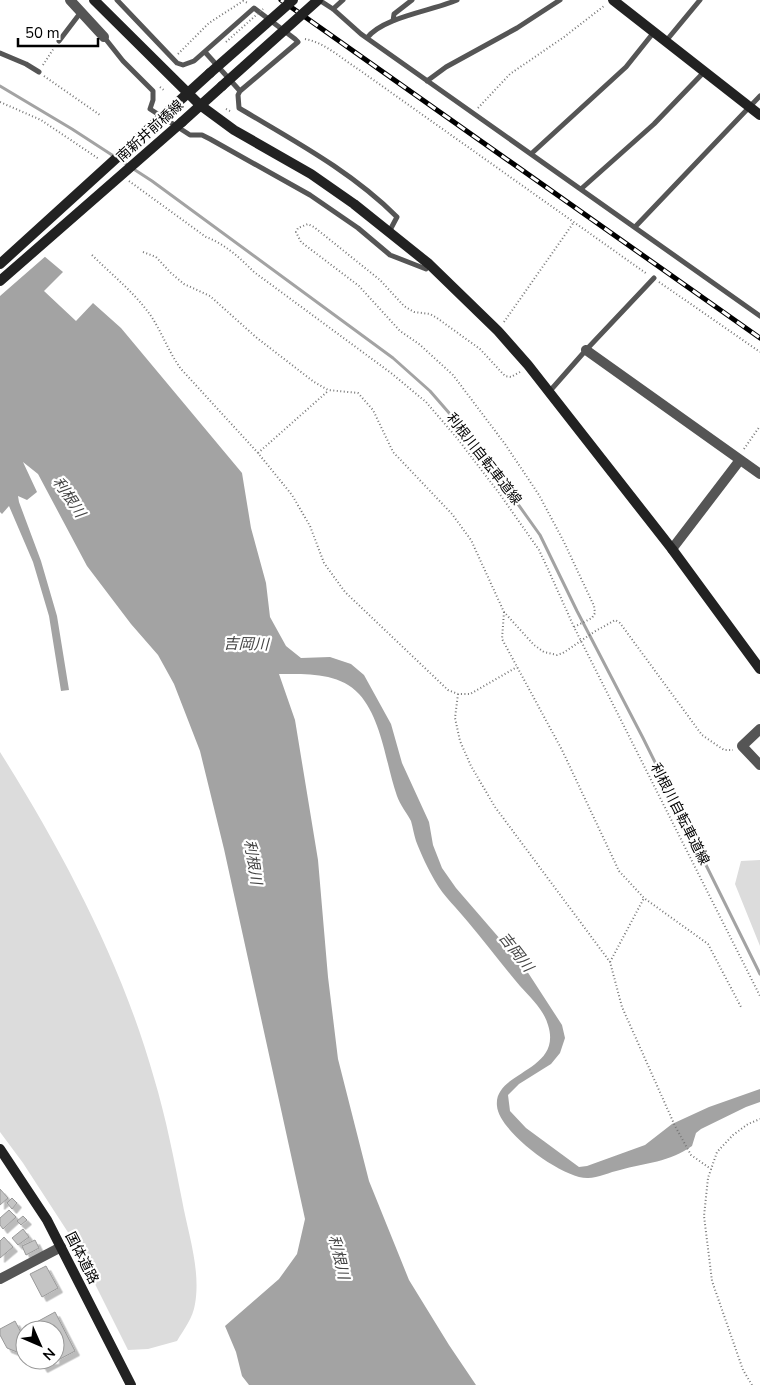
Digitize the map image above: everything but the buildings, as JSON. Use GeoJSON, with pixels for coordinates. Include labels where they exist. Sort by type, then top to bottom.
{"type":"FeatureCollection","features":[{"type":"Feature","properties":{"kind":"street"},"geometry":{"type":"LineString","coordinates":[[70,0],[104,37]]}},
{"type":"Feature","properties":{"kind":"street"},"geometry":{"type":"LineString","coordinates":[[94,0],[200,105],[234,130],[330,186],[429,264],[498,331],[528,365],[672,549],[760,669]]}},
{"type":"Feature","properties":{"kind":"street","name":"南新井前橋線"},"geometry":{"type":"LineString","coordinates":[[0,264],[293,0]]}},
{"type":"Feature","properties":{"kind":"street","name":"南新井前橋線"},"geometry":{"type":"LineString","coordinates":[[0,281],[319,0]]}},
{"type":"Feature","properties":{"kind":"street"},"geometry":{"type":"LineString","coordinates":[[610,2],[655,32],[760,114]]}},
{"type":"Feature","properties":{"kind":"street"},"geometry":{"type":"LineString","coordinates":[[586,350],[760,474]]}},
{"type":"Feature","properties":{"kind":"street"},"geometry":{"type":"LineString","coordinates":[[672,549],[739,459]]}},
{"type":"Feature","properties":{"kind":"street"},"geometry":{"type":"LineString","coordinates":[[760,729],[742,746],[760,764]]}},
{"type":"Feature","properties":{"kind":"street","name":"国体道路"},"geometry":{"type":"LineString","coordinates":[[0,1148],[36,1201],[131,1385]]}},
{"type":"Feature","properties":{"kind":"street"},"geometry":{"type":"LineString","coordinates":[[0,1279],[61,1247]]}},
{"type":"Feature","properties":{"kind":"lane"},"geometry":{"type":"LineString","coordinates":[[117,0],[175,62],[183,65],[191,64],[254,8],[298,42],[240,91],[238,95],[238,110],[340,170],[384,204],[397,217],[389,232]]}},
{"type":"Feature","properties":{"kind":"lane"},"geometry":{"type":"LineString","coordinates":[[319,0],[333,9],[367,38],[427,81],[760,316]]}},
{"type":"Feature","properties":{"kind":"lane"},"geometry":{"type":"LineString","coordinates":[[333,9],[343,0]]}},
{"type":"Feature","properties":{"kind":"lane"},"geometry":{"type":"LineString","coordinates":[[393,21],[394,14],[412,0]]}},
{"type":"Feature","properties":{"kind":"lane"},"geometry":{"type":"LineString","coordinates":[[367,38],[375,30],[393,21],[457,0]]}},
{"type":"Feature","properties":{"kind":"lane"},"geometry":{"type":"LineString","coordinates":[[427,81],[446,67],[517,28],[560,0]]}},
{"type":"Feature","properties":{"kind":"lane"},"geometry":{"type":"LineString","coordinates":[[666,41],[700,0]]}},
{"type":"Feature","properties":{"kind":"lane"},"geometry":{"type":"LineString","coordinates":[[59,41],[82,12]]}},
{"type":"Feature","properties":{"kind":"lane"},"geometry":{"type":"LineString","coordinates":[[531,154],[626,67],[655,32]]}},
{"type":"Feature","properties":{"kind":"lane"},"geometry":{"type":"LineString","coordinates":[[104,37],[123,61],[152,87],[153,100],[150,109],[190,135],[213,137],[310,195],[358,228],[393,257],[426,269],[429,264]]}},
{"type":"Feature","properties":{"kind":"lane"},"geometry":{"type":"LineString","coordinates":[[205,52],[240,91]]}},
{"type":"Feature","properties":{"kind":"lane"},"geometry":{"type":"LineString","coordinates":[[0,53],[39,72]]}},
{"type":"Feature","properties":{"kind":"lane"},"geometry":{"type":"LineString","coordinates":[[581,189],[654,124],[705,71]]}},
{"type":"Feature","properties":{"kind":"lane"},"geometry":{"type":"LineString","coordinates":[[635,227],[760,96]]}},
{"type":"Feature","properties":{"kind":"lane"},"geometry":{"type":"LineString","coordinates":[[549,393],[586,350],[654,278]]}},
{"type":"Feature","properties":{"kind":"path"},"geometry":{"type":"LineString","coordinates":[[175,62],[209,23],[243,1],[246,1],[254,8]]}},
{"type":"Feature","properties":{"kind":"path"},"geometry":{"type":"LineString","coordinates":[[474,114],[510,74],[564,37],[610,2]]}},
{"type":"Feature","properties":{"kind":"path"},"geometry":{"type":"LineString","coordinates":[[226,42],[263,9]]}},
{"type":"Feature","properties":{"kind":"path"},"geometry":{"type":"LineString","coordinates":[[298,42],[302,39],[311,40],[330,51],[760,352]]}},
{"type":"Feature","properties":{"kind":"path"},"geometry":{"type":"LineString","coordinates":[[59,41],[39,72],[100,115]]}},
{"type":"Feature","properties":{"kind":"path"},"geometry":{"type":"LineString","coordinates":[[0,102],[41,120],[103,162]]}},
{"type":"Feature","properties":{"kind":"path","name":"利根川自転車道線"},"geometry":{"type":"LineString","coordinates":[[127,179],[206,237],[217,241],[239,257],[254,272],[391,372],[426,402],[452,432],[493,485],[539,550],[574,627],[760,996]]}},
{"type":"Feature","properties":{"kind":"path"},"geometry":{"type":"LineString","coordinates":[[498,331],[574,222]]}},
{"type":"Feature","properties":{"kind":"path"},"geometry":{"type":"LineString","coordinates":[[518,373],[511,377],[505,376],[480,349],[437,318],[430,314],[414,312],[404,306],[380,280],[314,227],[308,224],[298,228],[296,232],[301,242],[359,286],[400,331],[419,344],[453,375],[505,444],[539,495],[564,542],[594,606],[595,613],[592,618],[574,627]]}},
{"type":"Feature","properties":{"kind":"path"},"geometry":{"type":"LineString","coordinates":[[143,252],[156,257],[171,274],[184,284],[210,296],[256,338],[314,382],[328,390],[358,394],[373,410],[393,452],[452,514],[471,540],[504,612],[534,645],[544,652],[557,655],[616,621],[620,623],[702,735],[724,750],[730,751],[742,746]]}},
{"type":"Feature","properties":{"kind":"path"},"geometry":{"type":"LineString","coordinates":[[92,255],[146,308],[181,369],[258,453],[292,495],[310,526],[324,563],[345,592],[448,690],[458,694],[470,694],[517,667]]}},
{"type":"Feature","properties":{"kind":"path"},"geometry":{"type":"LineString","coordinates":[[258,453],[328,390]]}},
{"type":"Feature","properties":{"kind":"path"},"geometry":{"type":"LineString","coordinates":[[739,459],[760,426]]}},
{"type":"Feature","properties":{"kind":"path"},"geometry":{"type":"LineString","coordinates":[[504,612],[502,639],[562,750],[619,871],[644,898],[708,944],[741,1007]]}},
{"type":"Feature","properties":{"kind":"path"},"geometry":{"type":"LineString","coordinates":[[458,694],[455,718],[460,741],[471,766],[495,807],[610,962],[622,1007],[675,1126],[691,1155],[711,1169]]}},
{"type":"Feature","properties":{"kind":"path"},"geometry":{"type":"LineString","coordinates":[[610,962],[644,898]]}},
{"type":"Feature","properties":{"kind":"path"},"geometry":{"type":"LineString","coordinates":[[752,1385],[743,1370],[712,1281],[704,1216],[708,1178],[717,1152],[733,1135],[748,1124],[760,1119]]}},
{"type":"Feature","properties":{"kind":"shaded area"},"geometry":{"type":"Polygon","coordinates":[[[0,752],[68,869],[108,951],[141,1035],[162,1108],[193,1252],[196,1291],[192,1314],[177,1341],[148,1349],[128,1350],[73,1240],[23,1163],[0,1132],[0,752]]]}},
{"type":"Feature","properties":{"kind":"shaded area"},"geometry":{"type":"Polygon","coordinates":[[[760,860],[760,946],[735,884],[741,861],[760,860]]]}},
{"type":"Feature","properties":{"kind":"water"},"geometry":{"type":"Polygon","coordinates":[[[0,256],[44,256],[63,272],[44,291],[76,321],[93,303],[121,328],[242,473],[251,528],[266,583],[270,617],[286,646],[301,658],[330,657],[351,664],[364,675],[391,724],[402,763],[429,822],[433,845],[442,868],[456,888],[525,968],[562,1025],[565,1038],[560,1053],[551,1064],[519,1084],[508,1095],[510,1111],[526,1128],[579,1167],[587,1166],[645,1145],[672,1124],[709,1107],[760,1089],[760,1102],[701,1129],[696,1133],[692,1146],[675,1156],[596,1177],[577,1176],[564,1171],[549,1163],[520,1140],[500,1117],[497,1106],[499,1094],[505,1085],[527,1070],[546,1053],[550,1041],[546,1019],[536,1004],[446,897],[435,881],[415,839],[411,821],[397,796],[378,729],[367,704],[351,687],[332,678],[279,674],[295,720],[318,860],[328,977],[338,1059],[369,1181],[409,1280],[476,1385],[249,1385],[242,1376],[236,1352],[225,1326],[279,1279],[297,1254],[305,1219],[224,849],[200,751],[174,684],[158,655],[131,624],[87,566],[38,474],[23,462],[37,492],[27,500],[18,496],[41,561],[57,616],[69,690],[61,691],[49,616],[33,562],[9,506],[2,514],[0,512],[0,256]]]}},
{"type":"Feature","properties":{"kind":"pier"},"geometry":{"type":"Polygon","coordinates":[[[24,236],[47,255],[0,296],[0,254],[5,257],[24,236]]]}},
{"type":"Feature","properties":{"kind":"waterway"},"geometry":{"type":"LineString","coordinates":[[0,86],[72,129],[152,181],[393,358],[430,391],[470,437],[540,535],[760,974]]}},
{"type":"Feature","properties":{"kind":"railway"},"geometry":{"type":"LineString","coordinates":[[281,0],[760,338]]}},
{"type":"Feature","properties":{"kind":"water label","name":"利根川"},"geometry":{"type":"Point","coordinates":[69,497]}},
{"type":"Feature","properties":{"kind":"water label","name":"吉岡川"},"geometry":{"type":"Point","coordinates":[246,644]}},
{"type":"Feature","properties":{"kind":"water label","name":"利根川"},"geometry":{"type":"Point","coordinates":[253,862]}},
{"type":"Feature","properties":{"kind":"water label","name":"吉岡川"},"geometry":{"type":"Point","coordinates":[516,952]}},
{"type":"Feature","properties":{"kind":"water label","name":"利根川"},"geometry":{"type":"Point","coordinates":[339,1257]}}]}
